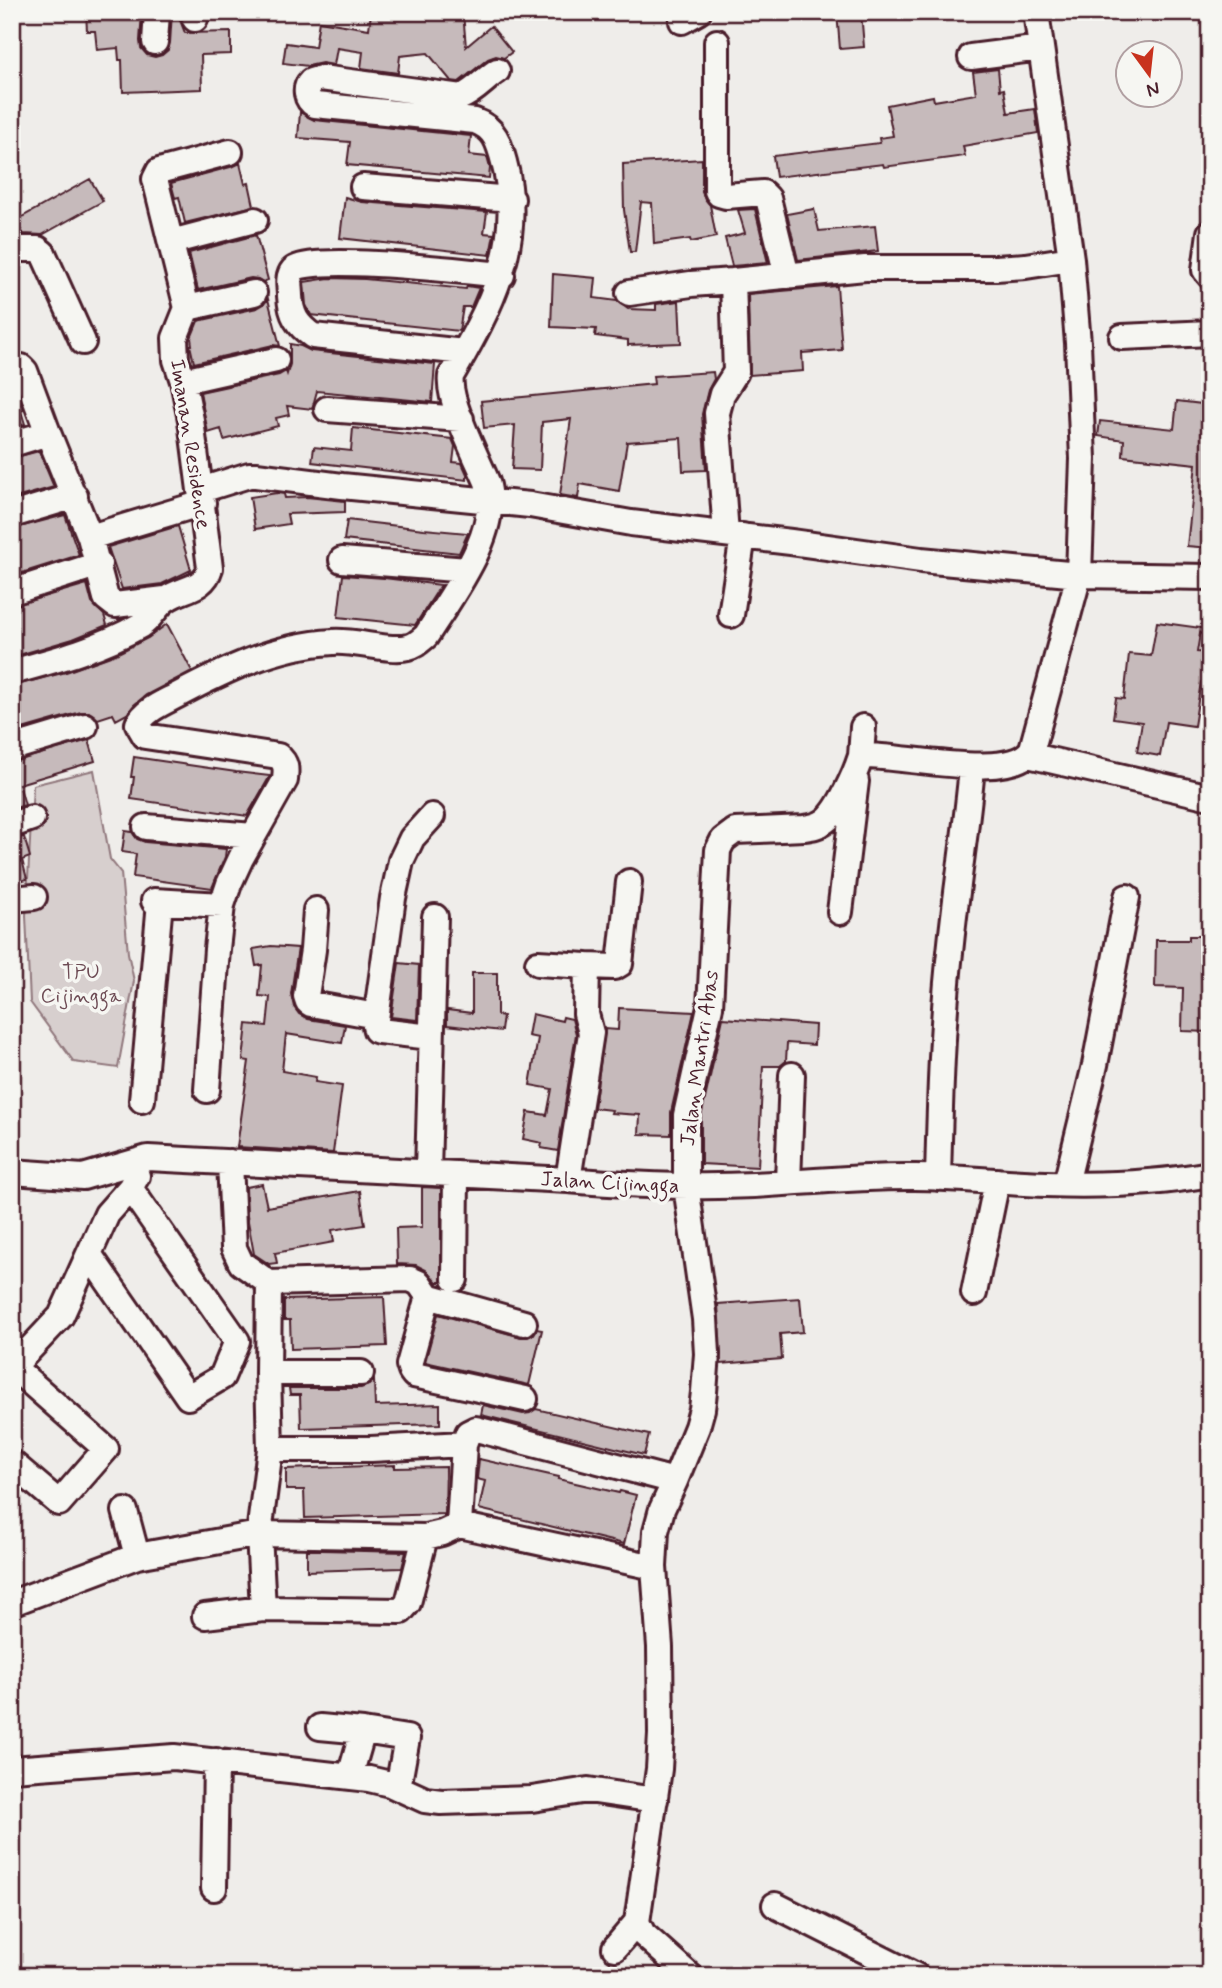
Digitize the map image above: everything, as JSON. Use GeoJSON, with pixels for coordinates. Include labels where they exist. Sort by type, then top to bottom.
{"type":"FeatureCollection","features":[{"type":"Feature","properties":{"kind":"street"},"geometry":{"type":"LineString","coordinates":[[155,42],[157,12]]}},
{"type":"Feature","properties":{"kind":"street"},"geometry":{"type":"LineString","coordinates":[[859,763],[883,756],[972,767],[1008,763],[1028,755],[1032,749],[1079,575],[1083,459],[1078,343],[1071,259],[1036,12]]}},
{"type":"Feature","properties":{"kind":"street"},"geometry":{"type":"LineString","coordinates":[[717,42],[717,191],[726,196],[766,195],[787,276]]}},
{"type":"Feature","properties":{"kind":"street"},"geometry":{"type":"LineString","coordinates":[[971,57],[1041,48]]}},
{"type":"Feature","properties":{"kind":"street"},"geometry":{"type":"LineString","coordinates":[[206,1090],[216,949],[222,905],[229,884],[253,836],[285,780],[286,768],[284,761],[278,756],[145,736],[138,724],[140,719],[159,705],[207,680],[270,653],[333,642],[401,648],[416,644],[426,636],[467,570],[477,552],[490,514],[491,501],[487,482],[454,401],[450,384],[451,376],[498,285],[508,249],[512,199],[499,141],[478,123],[315,105],[309,101],[307,86],[311,80],[321,78],[461,97],[497,71]]}},
{"type":"Feature","properties":{"kind":"street"},"geometry":{"type":"LineString","coordinates":[[472,91],[478,123]]}},
{"type":"Feature","properties":{"kind":"street"},"geometry":{"type":"LineString","coordinates":[[230,152],[159,171],[155,179],[156,188],[187,308],[254,293]]}},
{"type":"Feature","properties":{"kind":"street"},"geometry":{"type":"LineString","coordinates":[[363,187],[512,199]]}},
{"type":"Feature","properties":{"kind":"street"},"geometry":{"type":"LineString","coordinates":[[171,242],[255,220]]}},
{"type":"Feature","properties":{"kind":"street"},"geometry":{"type":"LineString","coordinates":[[1210,233],[1205,270],[1210,276]]}},
{"type":"Feature","properties":{"kind":"street"},"geometry":{"type":"LineString","coordinates":[[12,243],[17,249],[38,249],[43,253],[83,342]]}},
{"type":"Feature","properties":{"kind":"street"},"geometry":{"type":"LineString","coordinates":[[629,293],[691,284],[865,268],[1006,267],[1071,259]]}},
{"type":"Feature","properties":{"kind":"street"},"geometry":{"type":"LineString","coordinates":[[464,352],[313,336],[292,316],[291,274],[294,269],[303,265],[340,262],[502,275]]}},
{"type":"Feature","properties":{"kind":"street"},"geometry":{"type":"LineString","coordinates":[[731,615],[734,535],[717,413],[722,394],[736,372],[733,281]]}},
{"type":"Feature","properties":{"kind":"street","name":"Imanan Residence"},"geometry":{"type":"LineString","coordinates":[[12,672],[91,649],[141,624],[153,615],[165,599],[201,584],[208,575],[210,568],[191,420],[176,360],[175,338],[187,308]]}},
{"type":"Feature","properties":{"kind":"street"},"geometry":{"type":"LineString","coordinates":[[1122,337],[1210,333]]}},
{"type":"Feature","properties":{"kind":"street"},"geometry":{"type":"LineString","coordinates":[[183,382],[276,360]]}},
{"type":"Feature","properties":{"kind":"street"},"geometry":{"type":"LineString","coordinates":[[12,366],[21,367],[25,371],[90,537],[106,598],[110,603],[121,605],[165,599]]}},
{"type":"Feature","properties":{"kind":"street"},"geometry":{"type":"LineString","coordinates":[[327,409],[461,419]]}},
{"type":"Feature","properties":{"kind":"street"},"geometry":{"type":"LineString","coordinates":[[12,444],[48,433]]}},
{"type":"Feature","properties":{"kind":"street"},"geometry":{"type":"LineString","coordinates":[[90,537],[202,497],[256,474],[342,486],[530,505],[631,523],[921,561],[1079,575],[1210,577]]}},
{"type":"Feature","properties":{"kind":"street"},"geometry":{"type":"LineString","coordinates":[[12,515],[75,496]]}},
{"type":"Feature","properties":{"kind":"street"},"geometry":{"type":"LineString","coordinates":[[342,561],[467,570]]}},
{"type":"Feature","properties":{"kind":"street"},"geometry":{"type":"LineString","coordinates":[[12,592],[99,564]]}},
{"type":"Feature","properties":{"kind":"street"},"geometry":{"type":"LineString","coordinates":[[12,748],[85,726]]}},
{"type":"Feature","properties":{"kind":"street"},"geometry":{"type":"LineString","coordinates":[[840,912],[863,727]]}},
{"type":"Feature","properties":{"kind":"street"},"geometry":{"type":"LineString","coordinates":[[1028,755],[1210,797]]}},
{"type":"Feature","properties":{"kind":"street","name":"Jalan Mantri Abas"},"geometry":{"type":"LineString","coordinates":[[686,1186],[686,1115],[710,1007],[720,845],[734,831],[804,828],[821,824],[836,809],[859,763]]}},
{"type":"Feature","properties":{"kind":"street"},"geometry":{"type":"LineString","coordinates":[[938,1178],[940,1060],[972,767]]}},
{"type":"Feature","properties":{"kind":"street"},"geometry":{"type":"LineString","coordinates":[[431,1037],[377,1031],[375,1026],[393,898],[401,861],[412,838],[432,816]]}},
{"type":"Feature","properties":{"kind":"street"},"geometry":{"type":"LineString","coordinates":[[146,827],[253,836]]}},
{"type":"Feature","properties":{"kind":"street"},"geometry":{"type":"LineString","coordinates":[[538,963],[615,967],[620,964],[629,882]]}},
{"type":"Feature","properties":{"kind":"street"},"geometry":{"type":"LineString","coordinates":[[1066,1184],[1096,1065],[1127,897]]}},
{"type":"Feature","properties":{"kind":"street"},"geometry":{"type":"LineString","coordinates":[[142,1100],[157,902],[222,905]]}},
{"type":"Feature","properties":{"kind":"street"},"geometry":{"type":"LineString","coordinates":[[316,910],[307,1001],[376,1016]]}},
{"type":"Feature","properties":{"kind":"street"},"geometry":{"type":"LineString","coordinates":[[428,1172],[435,917]]}},
{"type":"Feature","properties":{"kind":"street"},"geometry":{"type":"LineString","coordinates":[[568,1180],[591,1033],[586,1014],[587,966]]}},
{"type":"Feature","properties":{"kind":"street"},"geometry":{"type":"LineString","coordinates":[[788,1182],[792,1075]]}},
{"type":"Feature","properties":{"kind":"street"},"geometry":{"type":"LineString","coordinates":[[12,1463],[59,1503],[106,1449],[13,1368],[61,1316],[107,1214],[130,1188],[148,1158]]}},
{"type":"Feature","properties":{"kind":"street","name":"Jalan Cijingga"},"geometry":{"type":"LineString","coordinates":[[12,1172],[83,1177],[148,1158],[625,1185],[686,1186],[909,1177],[1066,1184],[1146,1184],[1210,1174]]}},
{"type":"Feature","properties":{"kind":"street"},"geometry":{"type":"LineString","coordinates":[[230,1162],[234,1248],[241,1263],[269,1283],[410,1279],[419,1283],[428,1296],[524,1323]]}},
{"type":"Feature","properties":{"kind":"street"},"geometry":{"type":"LineString","coordinates":[[455,1279],[456,1174]]}},
{"type":"Feature","properties":{"kind":"street"},"geometry":{"type":"LineString","coordinates":[[974,1293],[997,1181]]}},
{"type":"Feature","properties":{"kind":"street"},"geometry":{"type":"LineString","coordinates":[[615,1948],[636,1922],[655,1800],[661,1734],[660,1647],[654,1567],[656,1531],[662,1509],[702,1409],[707,1354],[705,1319],[686,1186]]}},
{"type":"Feature","properties":{"kind":"street"},"geometry":{"type":"LineString","coordinates":[[89,1254],[188,1398],[222,1377],[237,1341],[130,1188]]}},
{"type":"Feature","properties":{"kind":"street"},"geometry":{"type":"LineString","coordinates":[[262,1609],[259,1534],[270,1449],[269,1283]]}},
{"type":"Feature","properties":{"kind":"street"},"geometry":{"type":"LineString","coordinates":[[428,1296],[409,1365],[414,1375],[525,1399]]}},
{"type":"Feature","properties":{"kind":"street"},"geometry":{"type":"LineString","coordinates":[[268,1373],[362,1373]]}},
{"type":"Feature","properties":{"kind":"street"},"geometry":{"type":"LineString","coordinates":[[459,1525],[464,1444],[468,1433],[479,1430],[675,1481]]}},
{"type":"Feature","properties":{"kind":"street"},"geometry":{"type":"LineString","coordinates":[[270,1449],[372,1449],[464,1444]]}},
{"type":"Feature","properties":{"kind":"street"},"geometry":{"type":"LineString","coordinates":[[125,1511],[137,1556]]}},
{"type":"Feature","properties":{"kind":"street"},"geometry":{"type":"LineString","coordinates":[[12,1603],[137,1556],[259,1534],[425,1537],[459,1525],[654,1567]]}},
{"type":"Feature","properties":{"kind":"street"},"geometry":{"type":"LineString","coordinates":[[205,1616],[262,1609],[401,1611],[408,1603],[425,1537]]}},
{"type":"Feature","properties":{"kind":"street"},"geometry":{"type":"LineString","coordinates":[[320,1727],[408,1731],[398,1788]]}},
{"type":"Feature","properties":{"kind":"street"},"geometry":{"type":"LineString","coordinates":[[350,1776],[363,1731]]}},
{"type":"Feature","properties":{"kind":"street"},"geometry":{"type":"LineString","coordinates":[[12,1769],[174,1757],[369,1779],[398,1788],[425,1801],[532,1799],[588,1790],[655,1800]]}},
{"type":"Feature","properties":{"kind":"street"},"geometry":{"type":"LineString","coordinates":[[214,1888],[216,1761]]}},
{"type":"Feature","properties":{"kind":"street"},"geometry":{"type":"LineString","coordinates":[[775,1905],[916,1976]]}},
{"type":"Feature","properties":{"kind":"street"},"geometry":{"type":"LineString","coordinates":[[636,1922],[643,1934],[690,1976]]}},
{"type":"Feature","properties":{"kind":"green space","name":"TPU Cijingga"},"geometry":{"type":"Polygon","coordinates":[[[94,770],[110,859],[121,873],[128,953],[134,981],[118,1068],[74,1062],[30,1002],[26,916],[33,785],[94,770]]]}},
{"type":"Feature","properties":{"kind":"building"},"geometry":{"type":"Polygon","coordinates":[[[86,12],[142,12],[141,48],[147,55],[155,57],[168,50],[172,12],[180,12],[185,33],[231,32],[231,54],[201,55],[202,89],[123,92],[122,60],[119,60],[118,48],[97,50],[95,31],[87,31],[86,12]]]}},
{"type":"Feature","properties":{"kind":"building"},"geometry":{"type":"Polygon","coordinates":[[[409,12],[439,12],[440,16],[463,13],[466,47],[491,26],[512,52],[504,58],[496,56],[488,59],[459,82],[451,81],[428,53],[400,56],[398,73],[361,68],[363,52],[337,48],[334,65],[283,63],[286,43],[315,47],[319,21],[369,29],[371,13],[409,15],[409,12]]]}},
{"type":"Feature","properties":{"kind":"building"},"geometry":{"type":"Polygon","coordinates":[[[837,12],[861,12],[864,47],[840,49],[837,12]]]}},
{"type":"Feature","properties":{"kind":"building"},"geometry":{"type":"Polygon","coordinates":[[[998,69],[1000,90],[1004,89],[1008,113],[1035,109],[1038,133],[963,146],[965,156],[776,177],[773,156],[880,143],[879,138],[893,136],[887,105],[933,96],[934,101],[976,94],[973,72],[998,69]]]}},
{"type":"Feature","properties":{"kind":"building"},"geometry":{"type":"Polygon","coordinates":[[[300,112],[314,120],[471,136],[469,155],[487,157],[489,178],[347,165],[350,142],[298,138],[300,112]]]}},
{"type":"Feature","properties":{"kind":"building"},"geometry":{"type":"Polygon","coordinates":[[[702,159],[702,192],[710,205],[716,237],[691,242],[690,239],[654,244],[652,203],[641,202],[635,252],[630,252],[624,210],[623,164],[702,159]]]}},
{"type":"Feature","properties":{"kind":"building"},"geometry":{"type":"Polygon","coordinates":[[[240,163],[245,184],[249,183],[254,206],[185,223],[179,197],[175,198],[171,183],[240,163]]]}},
{"type":"Feature","properties":{"kind":"building"},"geometry":{"type":"Polygon","coordinates":[[[90,179],[103,201],[42,235],[21,232],[15,221],[90,179]]]}},
{"type":"Feature","properties":{"kind":"building"},"geometry":{"type":"Polygon","coordinates":[[[345,197],[362,202],[487,212],[484,233],[494,234],[490,255],[340,238],[345,197]]]}},
{"type":"Feature","properties":{"kind":"building"},"geometry":{"type":"Polygon","coordinates":[[[755,209],[768,263],[732,266],[725,238],[745,233],[738,210],[755,209]]]}},
{"type":"Feature","properties":{"kind":"building"},"geometry":{"type":"Polygon","coordinates":[[[814,209],[819,231],[875,226],[878,251],[798,260],[787,214],[814,209]]]}},
{"type":"Feature","properties":{"kind":"building"},"geometry":{"type":"Polygon","coordinates":[[[256,235],[268,280],[263,282],[251,278],[198,290],[189,253],[256,235]]]}},
{"type":"Feature","properties":{"kind":"building"},"geometry":{"type":"Polygon","coordinates":[[[553,274],[596,278],[594,298],[617,301],[628,309],[656,310],[656,304],[679,301],[681,343],[628,345],[628,340],[595,336],[596,329],[551,327],[553,274]]]}},
{"type":"Feature","properties":{"kind":"building"},"geometry":{"type":"Polygon","coordinates":[[[329,278],[479,288],[471,307],[463,307],[459,331],[311,315],[306,305],[304,282],[329,278]]]}},
{"type":"Feature","properties":{"kind":"building"},"geometry":{"type":"Polygon","coordinates":[[[837,286],[842,350],[802,353],[803,371],[750,375],[748,294],[837,286]]]}},
{"type":"Feature","properties":{"kind":"building"},"geometry":{"type":"Polygon","coordinates":[[[268,299],[280,346],[273,345],[194,363],[190,345],[198,321],[257,308],[268,299]]]}},
{"type":"Feature","properties":{"kind":"building"},"geometry":{"type":"Polygon","coordinates":[[[290,344],[311,351],[435,364],[432,402],[317,391],[312,409],[287,406],[289,415],[276,418],[278,426],[224,440],[221,429],[208,433],[200,392],[279,375],[286,371],[287,374],[290,344]]]}},
{"type":"Feature","properties":{"kind":"building"},"geometry":{"type":"Polygon","coordinates":[[[713,372],[714,379],[708,390],[702,414],[706,470],[683,471],[681,438],[627,442],[619,491],[580,484],[578,498],[560,495],[571,419],[542,422],[540,470],[512,469],[515,425],[484,428],[481,401],[654,384],[653,376],[713,372]]]}},
{"type":"Feature","properties":{"kind":"building"},"geometry":{"type":"Polygon","coordinates":[[[12,381],[24,410],[21,411],[25,424],[12,428],[12,381]]]}},
{"type":"Feature","properties":{"kind":"building"},"geometry":{"type":"Polygon","coordinates":[[[1177,401],[1210,405],[1210,548],[1187,546],[1196,464],[1123,456],[1124,440],[1098,436],[1100,421],[1174,429],[1177,401]]]}},
{"type":"Feature","properties":{"kind":"building"},"geometry":{"type":"Polygon","coordinates":[[[353,428],[452,439],[455,446],[453,462],[462,463],[467,480],[312,462],[314,447],[351,451],[353,428]]]}},
{"type":"Feature","properties":{"kind":"building"},"geometry":{"type":"Polygon","coordinates":[[[39,451],[54,487],[12,499],[12,458],[39,451]]]}},
{"type":"Feature","properties":{"kind":"building"},"geometry":{"type":"Polygon","coordinates":[[[284,494],[285,498],[345,501],[345,512],[287,514],[289,524],[255,529],[250,497],[284,494]]]}},
{"type":"Feature","properties":{"kind":"building"},"geometry":{"type":"Polygon","coordinates":[[[65,515],[79,555],[12,576],[12,529],[65,515]]]}},
{"type":"Feature","properties":{"kind":"building"},"geometry":{"type":"Polygon","coordinates":[[[347,520],[468,533],[459,553],[344,540],[347,520]]]}},
{"type":"Feature","properties":{"kind":"building"},"geometry":{"type":"Polygon","coordinates":[[[178,526],[191,570],[162,584],[122,589],[108,547],[178,526]]]}},
{"type":"Feature","properties":{"kind":"building"},"geometry":{"type":"Polygon","coordinates":[[[343,575],[441,585],[415,625],[338,617],[343,575]]]}},
{"type":"Feature","properties":{"kind":"building"},"geometry":{"type":"Polygon","coordinates":[[[87,584],[92,603],[104,615],[107,625],[73,639],[12,657],[12,606],[87,584]]]}},
{"type":"Feature","properties":{"kind":"building"},"geometry":{"type":"Polygon","coordinates":[[[1157,622],[1201,628],[1197,652],[1210,653],[1210,683],[1201,682],[1194,726],[1166,722],[1160,756],[1137,752],[1142,722],[1113,718],[1116,698],[1124,699],[1129,654],[1151,656],[1157,622]]]}},
{"type":"Feature","properties":{"kind":"building"},"geometry":{"type":"Polygon","coordinates":[[[167,624],[192,671],[146,695],[127,714],[116,720],[113,714],[98,719],[89,712],[81,712],[12,732],[12,686],[66,672],[116,654],[148,638],[167,624]]]}},
{"type":"Feature","properties":{"kind":"building"},"geometry":{"type":"Polygon","coordinates":[[[89,740],[95,761],[19,784],[25,805],[12,809],[12,762],[89,740]]]}},
{"type":"Feature","properties":{"kind":"building"},"geometry":{"type":"Polygon","coordinates":[[[134,757],[270,776],[247,816],[131,799],[134,757]]]}},
{"type":"Feature","properties":{"kind":"building"},"geometry":{"type":"Polygon","coordinates":[[[125,831],[132,832],[137,839],[145,842],[226,849],[212,888],[133,877],[136,854],[122,852],[125,831]]]}},
{"type":"Feature","properties":{"kind":"building"},"geometry":{"type":"Polygon","coordinates":[[[24,837],[30,857],[22,860],[27,879],[12,883],[12,839],[24,837]]]}},
{"type":"Feature","properties":{"kind":"building"},"geometry":{"type":"Polygon","coordinates":[[[1189,936],[1210,936],[1210,1032],[1182,1031],[1183,988],[1155,987],[1156,940],[1189,940],[1189,936]]]}},
{"type":"Feature","properties":{"kind":"building"},"geometry":{"type":"Polygon","coordinates":[[[271,946],[298,948],[291,994],[299,1014],[308,1019],[345,1025],[342,1043],[286,1034],[282,1071],[316,1077],[315,1082],[342,1086],[333,1153],[237,1147],[249,1061],[243,1060],[247,1024],[267,1026],[270,997],[259,996],[262,965],[256,966],[253,949],[271,946]]]}},
{"type":"Feature","properties":{"kind":"building"},"geometry":{"type":"Polygon","coordinates":[[[399,963],[419,965],[417,1020],[391,1017],[399,963]]]}},
{"type":"Feature","properties":{"kind":"building"},"geometry":{"type":"Polygon","coordinates":[[[472,973],[497,973],[497,1015],[503,1016],[501,1031],[447,1025],[447,1010],[472,1013],[472,973]]]}},
{"type":"Feature","properties":{"kind":"building"},"geometry":{"type":"Polygon","coordinates":[[[619,1008],[694,1012],[671,1112],[671,1135],[639,1134],[640,1115],[611,1113],[612,1110],[594,1108],[605,1029],[618,1030],[619,1008]]]}},
{"type":"Feature","properties":{"kind":"building"},"geometry":{"type":"Polygon","coordinates":[[[532,1014],[562,1021],[563,1017],[572,1019],[576,1034],[558,1151],[541,1148],[542,1143],[523,1139],[528,1112],[547,1115],[552,1089],[530,1085],[538,1038],[528,1036],[532,1014]]]}},
{"type":"Feature","properties":{"kind":"building"},"geometry":{"type":"Polygon","coordinates":[[[723,1018],[815,1025],[814,1045],[787,1043],[786,1061],[780,1066],[763,1066],[758,1167],[701,1164],[701,1117],[723,1018]]]}},
{"type":"Feature","properties":{"kind":"building"},"geometry":{"type":"Polygon","coordinates":[[[262,1184],[267,1207],[360,1191],[365,1225],[332,1230],[334,1242],[275,1253],[277,1263],[269,1264],[254,1254],[247,1216],[246,1187],[262,1184]]]}},
{"type":"Feature","properties":{"kind":"building"},"geometry":{"type":"Polygon","coordinates":[[[422,1187],[441,1188],[441,1282],[437,1282],[426,1270],[416,1265],[397,1264],[396,1228],[422,1227],[422,1187]]]}},
{"type":"Feature","properties":{"kind":"building"},"geometry":{"type":"Polygon","coordinates":[[[384,1297],[387,1346],[291,1349],[290,1320],[284,1320],[284,1300],[384,1297]]]}},
{"type":"Feature","properties":{"kind":"building"},"geometry":{"type":"Polygon","coordinates":[[[800,1298],[803,1332],[780,1334],[782,1359],[721,1364],[718,1304],[800,1298]]]}},
{"type":"Feature","properties":{"kind":"building"},"geometry":{"type":"Polygon","coordinates":[[[438,1314],[521,1337],[534,1334],[537,1329],[542,1330],[529,1385],[425,1362],[438,1314]]]}},
{"type":"Feature","properties":{"kind":"building"},"geometry":{"type":"Polygon","coordinates":[[[374,1380],[375,1406],[440,1404],[440,1424],[301,1428],[300,1395],[290,1395],[289,1388],[361,1388],[374,1380]]]}},
{"type":"Feature","properties":{"kind":"building"},"geometry":{"type":"Polygon","coordinates":[[[483,1405],[523,1414],[536,1409],[649,1435],[644,1455],[481,1415],[483,1405]]]}},
{"type":"Feature","properties":{"kind":"building"},"geometry":{"type":"Polygon","coordinates":[[[479,1459],[636,1495],[624,1544],[479,1509],[485,1481],[477,1479],[479,1459]]]}},
{"type":"Feature","properties":{"kind":"building"},"geometry":{"type":"Polygon","coordinates":[[[395,1465],[395,1468],[446,1467],[445,1514],[305,1518],[304,1490],[286,1490],[286,1469],[395,1465]]]}},
{"type":"Feature","properties":{"kind":"building"},"geometry":{"type":"Polygon","coordinates":[[[307,1550],[406,1552],[402,1568],[307,1571],[307,1550]]]}}]}
